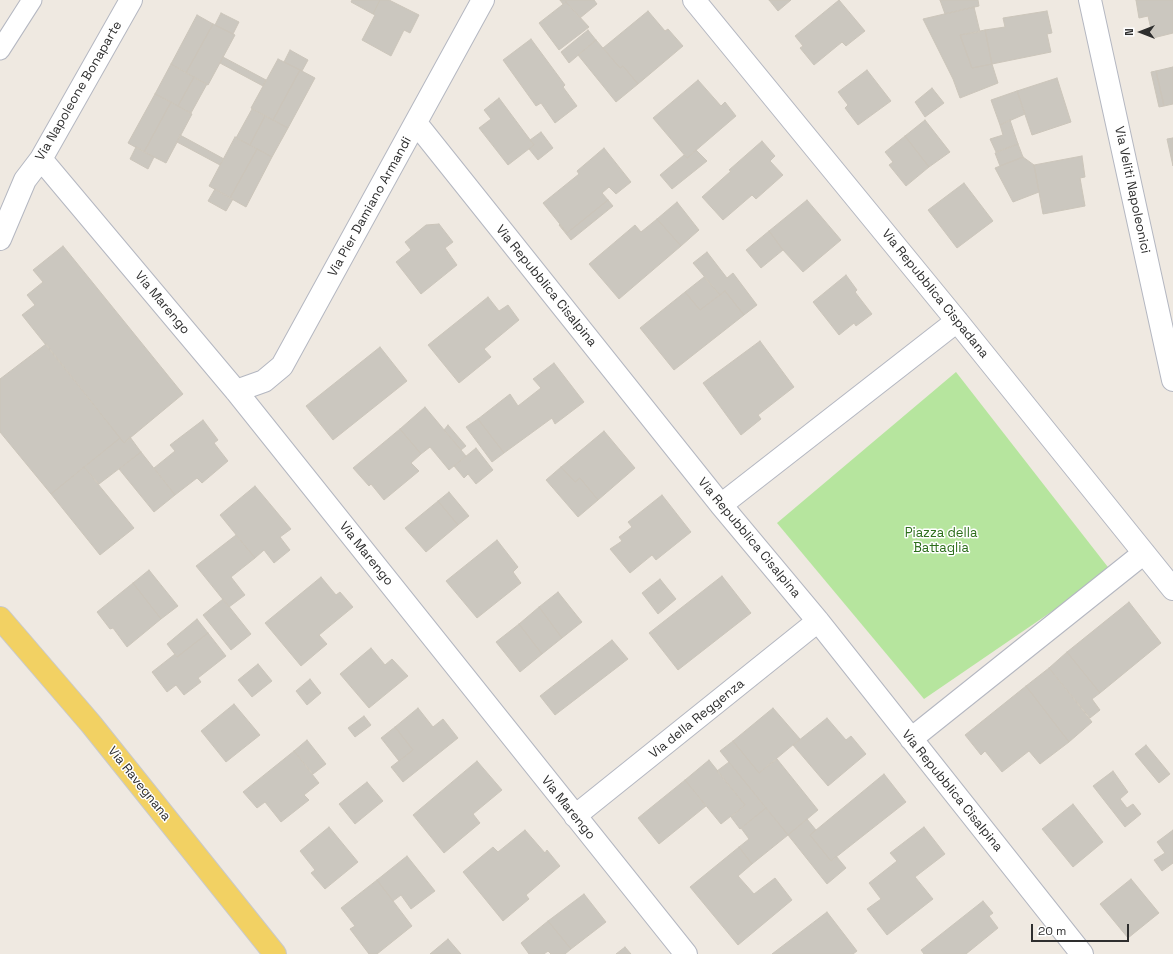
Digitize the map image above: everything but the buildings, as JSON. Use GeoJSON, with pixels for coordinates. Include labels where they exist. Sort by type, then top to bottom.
{"type":"FeatureCollection","features":[{"type":"Feature","properties":{"kind":"main road","name":"Via Ravegnana"},"geometry":{"type":"LineString","coordinates":[[0,618],[91,724],[275,954]]}},
{"type":"Feature","properties":{"kind":"street","name":"Via Napoleone Bonaparte"},"geometry":{"type":"LineString","coordinates":[[0,239],[24,180],[41,159],[131,0]]}},
{"type":"Feature","properties":{"kind":"street","name":"Via Pier Damiano Armandi"},"geometry":{"type":"LineString","coordinates":[[236,391],[264,381],[282,366],[483,0]]}},
{"type":"Feature","properties":{"kind":"street","name":"Via Repubblica Cispadana"},"geometry":{"type":"LineString","coordinates":[[694,0],[957,321],[1173,589]]}},
{"type":"Feature","properties":{"kind":"street","name":"Via Veliti Napoleonici"},"geometry":{"type":"LineString","coordinates":[[1090,0],[1173,380]]}},
{"type":"Feature","properties":{"kind":"street","name":"Via Repubblica Cisalpina"},"geometry":{"type":"LineString","coordinates":[[416,123],[721,505],[818,621],[1082,954]]}},
{"type":"Feature","properties":{"kind":"street","name":"Via Marengo"},"geometry":{"type":"LineString","coordinates":[[41,159],[236,391],[686,954]]}},
{"type":"Feature","properties":{"kind":"street","name":"Via Napoleone Bonaparte"},"geometry":{"type":"LineString","coordinates":[[0,195],[24,180]]}},
{"type":"Feature","properties":{"kind":"street"},"geometry":{"type":"LineString","coordinates":[[721,505],[957,321]]}},
{"type":"Feature","properties":{"kind":"street"},"geometry":{"type":"LineString","coordinates":[[911,739],[1144,553]]}},
{"type":"Feature","properties":{"kind":"street","name":"Via della Reggenza"},"geometry":{"type":"LineString","coordinates":[[575,816],[818,621]]}},
{"type":"Feature","properties":{"kind":"lane"},"geometry":{"type":"LineString","coordinates":[[0,50],[32,0]]}},
{"type":"Feature","properties":{"kind":"green space","name":"Piazza della Battaglia"},"geometry":{"type":"Polygon","coordinates":[[[956,372],[1111,571],[924,699],[777,523],[956,372]]]}}]}
